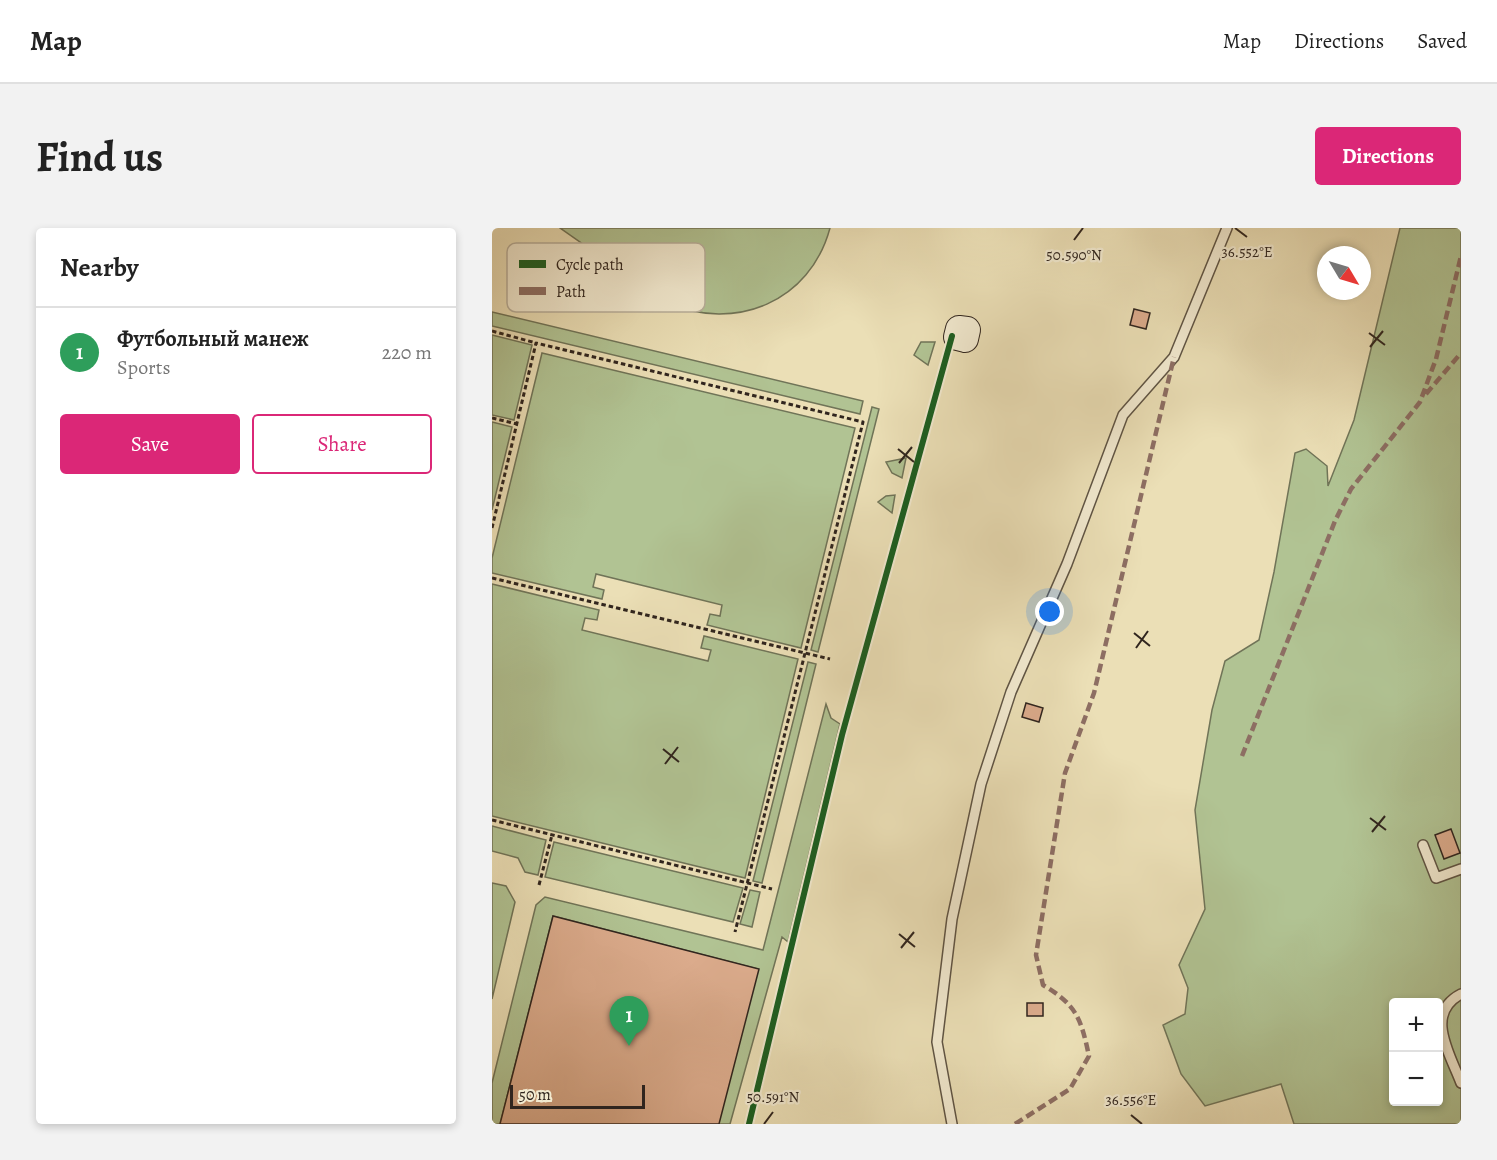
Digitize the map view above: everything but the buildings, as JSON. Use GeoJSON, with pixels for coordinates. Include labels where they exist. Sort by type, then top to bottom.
{"type":"FeatureCollection","features":[{"type":"Feature","properties":{"kind":"lane"},"geometry":{"type":"LineString","coordinates":[[952,1124],[938,1041],[952,919],[981,784],[1011,692],[1067,564],[1123,415],[1174,357],[1227,228]]}},
{"type":"Feature","properties":{"kind":"lane"},"geometry":{"type":"LineString","coordinates":[[1423,845],[1436,878],[1461,869]]}},
{"type":"Feature","properties":{"kind":"lane"},"geometry":{"type":"LineString","coordinates":[[1461,994],[1445,1007],[1440,1028],[1461,1083]]}},
{"type":"Feature","properties":{"kind":"path"},"geometry":{"type":"LineString","coordinates":[[492,331],[863,422],[735,932]]}},
{"type":"Feature","properties":{"kind":"path"},"geometry":{"type":"LineString","coordinates":[[492,528],[536,343]]}},
{"type":"Feature","properties":{"kind":"path"},"geometry":{"type":"LineString","coordinates":[[492,418],[517,424]]}},
{"type":"Feature","properties":{"kind":"path"},"geometry":{"type":"LineString","coordinates":[[492,578],[830,659]]}},
{"type":"Feature","properties":{"kind":"path"},"geometry":{"type":"LineString","coordinates":[[492,820],[772,889]]}},
{"type":"Feature","properties":{"kind":"path"},"geometry":{"type":"LineString","coordinates":[[539,885],[552,835]]}},
{"type":"Feature","properties":{"kind":"green space"},"geometry":{"type":"Polygon","coordinates":[[[560,228],[830,228],[820,254],[806,275],[788,292],[767,304],[744,312],[719,314],[702,312],[705,312],[705,243],[581,243],[560,228]]]}},
{"type":"Feature","properties":{"kind":"green space"},"geometry":{"type":"Polygon","coordinates":[[[1400,228],[1461,228],[1461,1124],[1294,1124],[1281,1084],[1205,1106],[1181,1074],[1163,1025],[1185,1014],[1188,988],[1179,965],[1205,909],[1195,810],[1212,710],[1225,661],[1259,640],[1274,572],[1295,453],[1306,449],[1327,466],[1328,486],[1354,420],[1400,228]]]}},
{"type":"Feature","properties":{"kind":"green space"},"geometry":{"type":"Polygon","coordinates":[[[492,312],[863,401],[860,414],[492,326],[492,312]]]}},
{"type":"Feature","properties":{"kind":"green space"},"geometry":{"type":"Polygon","coordinates":[[[492,335],[532,345],[514,420],[492,415],[492,335]]]}},
{"type":"Feature","properties":{"kind":"green space"},"geometry":{"type":"Polygon","coordinates":[[[921,342],[935,342],[928,365],[914,355],[921,342]]]}},
{"type":"Feature","properties":{"kind":"green space"},"geometry":{"type":"Polygon","coordinates":[[[542,353],[855,428],[801,648],[707,625],[710,614],[720,616],[722,605],[596,574],[593,587],[604,590],[602,599],[492,573],[492,558],[542,353]]]}},
{"type":"Feature","properties":{"kind":"green space"},"geometry":{"type":"Polygon","coordinates":[[[872,407],[879,409],[818,652],[811,650],[872,407]]]}},
{"type":"Feature","properties":{"kind":"green space"},"geometry":{"type":"Polygon","coordinates":[[[492,422],[512,427],[492,510],[492,422]]]}},
{"type":"Feature","properties":{"kind":"green space"},"geometry":{"type":"Polygon","coordinates":[[[906,458],[902,478],[892,473],[886,462],[906,458]]]}},
{"type":"Feature","properties":{"kind":"green space"},"geometry":{"type":"Polygon","coordinates":[[[895,495],[892,513],[878,502],[886,496],[895,495]]]}},
{"type":"Feature","properties":{"kind":"green space"},"geometry":{"type":"Polygon","coordinates":[[[492,584],[599,610],[597,620],[585,618],[582,630],[708,661],[711,650],[701,648],[704,636],[798,659],[745,878],[492,816],[492,584]]]}},
{"type":"Feature","properties":{"kind":"green space"},"geometry":{"type":"Polygon","coordinates":[[[808,662],[816,664],[762,883],[753,881],[808,662]]]}},
{"type":"Feature","properties":{"kind":"green space"},"geometry":{"type":"Polygon","coordinates":[[[826,704],[831,718],[840,724],[788,942],[782,937],[730,1124],[718,1124],[758,969],[553,916],[500,1124],[492,1124],[492,1083],[536,905],[545,897],[763,950],[826,704]]]}},
{"type":"Feature","properties":{"kind":"green space"},"geometry":{"type":"Polygon","coordinates":[[[492,826],[546,840],[538,875],[525,872],[518,858],[492,851],[492,826]]]}},
{"type":"Feature","properties":{"kind":"green space"},"geometry":{"type":"Polygon","coordinates":[[[554,842],[743,888],[733,922],[545,877],[554,842]]]}},
{"type":"Feature","properties":{"kind":"green space"},"geometry":{"type":"Polygon","coordinates":[[[492,883],[506,886],[515,902],[492,999],[492,883]]]}},
{"type":"Feature","properties":{"kind":"green space"},"geometry":{"type":"Polygon","coordinates":[[[750,890],[760,892],[752,927],[740,924],[750,890]]]}},
{"type":"Feature","properties":{"kind":"marked path"},"geometry":{"type":"LineString","coordinates":[[1242,756],[1335,521],[1351,489],[1420,402],[1436,359],[1461,256]]}},
{"type":"Feature","properties":{"kind":"marked path"},"geometry":{"type":"LineString","coordinates":[[1426,394],[1461,353]]}},
{"type":"Feature","properties":{"kind":"marked path"},"geometry":{"type":"LineString","coordinates":[[1015,1124],[1070,1089],[1089,1056],[1076,1014],[1063,999],[1043,985],[1036,955],[1065,773],[1094,693],[1174,357]]}},
{"type":"Feature","properties":{"kind":"cycle path"},"geometry":{"type":"LineString","coordinates":[[749,1124],[842,735],[952,336]]}},
{"type":"Feature","properties":{"kind":"place","name":"Футбольный манеж"},"geometry":{"type":"Point","coordinates":[629,1046]}}]}
